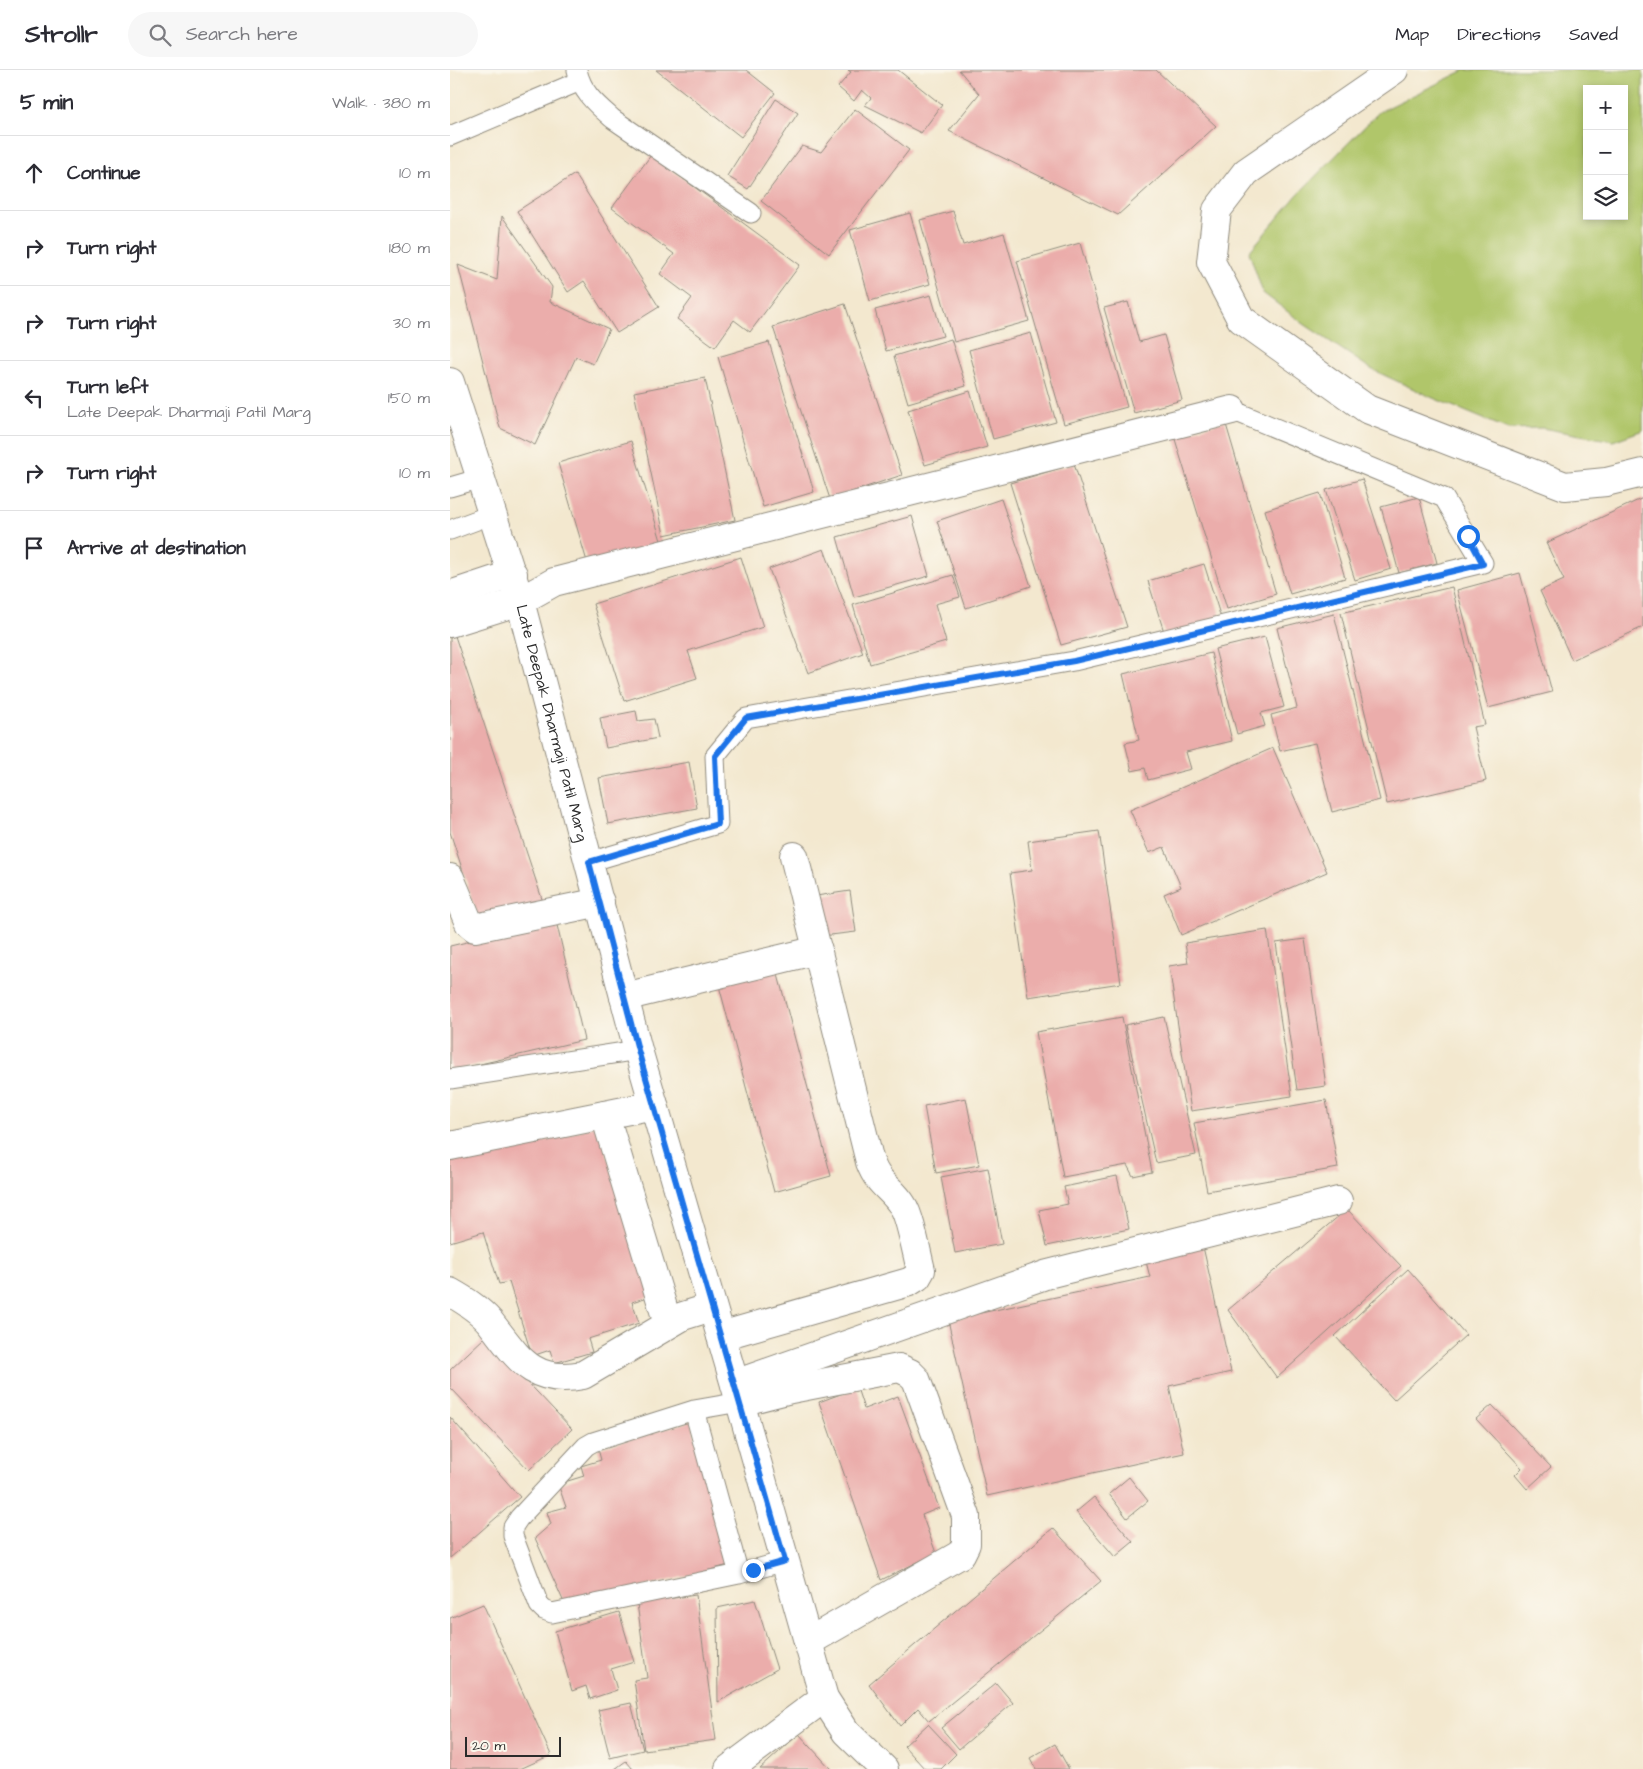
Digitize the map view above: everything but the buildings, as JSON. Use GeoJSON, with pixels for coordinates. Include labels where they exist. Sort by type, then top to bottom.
{"type":"FeatureCollection","features":[{"type":"Feature","properties":{"kind":"street"},"geometry":{"type":"LineString","coordinates":[[1394,70],[1246,172],[1217,210],[1211,262],[1241,319],[1366,409],[1565,486],[1606,482],[1643,473]]}},
{"type":"Feature","properties":{"kind":"street","name":"Late Deepak Dharmaji Patil Marg"},"geometry":{"type":"LineString","coordinates":[[451,386],[513,574],[638,1050],[824,1698],[846,1732],[884,1769]]}},
{"type":"Feature","properties":{"kind":"street"},"geometry":{"type":"LineString","coordinates":[[450,623],[520,601],[554,582],[1232,410]]}},
{"type":"Feature","properties":{"kind":"street"},"geometry":{"type":"LineString","coordinates":[[450,595],[513,574]]}},
{"type":"Feature","properties":{"kind":"street"},"geometry":{"type":"LineString","coordinates":[[721,1336],[908,1282],[917,1277],[921,1270],[904,1207],[898,1198],[880,1183],[874,1174],[870,1162],[794,856]]}},
{"type":"Feature","properties":{"kind":"street"},"geometry":{"type":"LineString","coordinates":[[450,878],[469,923],[475,928],[600,902]]}},
{"type":"Feature","properties":{"kind":"street"},"geometry":{"type":"LineString","coordinates":[[624,996],[818,950]]}},
{"type":"Feature","properties":{"kind":"street"},"geometry":{"type":"LineString","coordinates":[[450,1146],[654,1104]]}},
{"type":"Feature","properties":{"kind":"street"},"geometry":{"type":"LineString","coordinates":[[605,1115],[668,1324]]}},
{"type":"Feature","properties":{"kind":"street"},"geometry":{"type":"LineString","coordinates":[[737,1393],[1048,1274],[1338,1201]]}},
{"type":"Feature","properties":{"kind":"street"},"geometry":{"type":"LineString","coordinates":[[450,1292],[466,1301],[488,1321],[523,1363],[540,1374],[567,1378],[583,1376],[668,1324],[683,1316],[712,1307]]}},
{"type":"Feature","properties":{"kind":"street"},"geometry":{"type":"LineString","coordinates":[[737,1393],[791,1389],[899,1368],[910,1373],[916,1379],[966,1516],[966,1544],[961,1554],[808,1642]]}},
{"type":"Feature","properties":{"kind":"street"},"geometry":{"type":"LineString","coordinates":[[729,1769],[824,1698]]}},
{"type":"Feature","properties":{"kind":"lane"},"geometry":{"type":"LineString","coordinates":[[450,136],[578,76],[593,103],[613,119],[750,213]]}},
{"type":"Feature","properties":{"kind":"lane"},"geometry":{"type":"LineString","coordinates":[[589,862],[718,824],[715,756],[746,718],[1074,661],[1483,564],[1444,498],[1232,410]]}},
{"type":"Feature","properties":{"kind":"lane"},"geometry":{"type":"LineString","coordinates":[[450,487],[481,478]]}},
{"type":"Feature","properties":{"kind":"lane"},"geometry":{"type":"LineString","coordinates":[[451,526],[492,514]]}},
{"type":"Feature","properties":{"kind":"lane"},"geometry":{"type":"LineString","coordinates":[[450,1079],[638,1050]]}},
{"type":"Feature","properties":{"kind":"lane"},"geometry":{"type":"LineString","coordinates":[[737,1393],[694,1410],[592,1442],[586,1446],[519,1518],[514,1528],[513,1536],[539,1605],[544,1610],[552,1613],[739,1574],[785,1561]]}},
{"type":"Feature","properties":{"kind":"lane"},"geometry":{"type":"LineString","coordinates":[[694,1410],[739,1574]]}},
{"type":"Feature","properties":{"kind":"green space"},"geometry":{"type":"Polygon","coordinates":[[[1465,70],[1643,70],[1643,430],[1613,441],[1542,428],[1508,429],[1433,398],[1371,369],[1304,324],[1263,293],[1249,252],[1298,194],[1379,112],[1465,70]]]}},
{"type":"Feature","properties":{"kind":"route"},"geometry":{"type":"LineString","coordinates":[[753,1570],[785,1561],[638,1050],[589,862],[718,824],[715,756],[746,718],[1074,661],[1483,564],[1468,536]]}}]}
